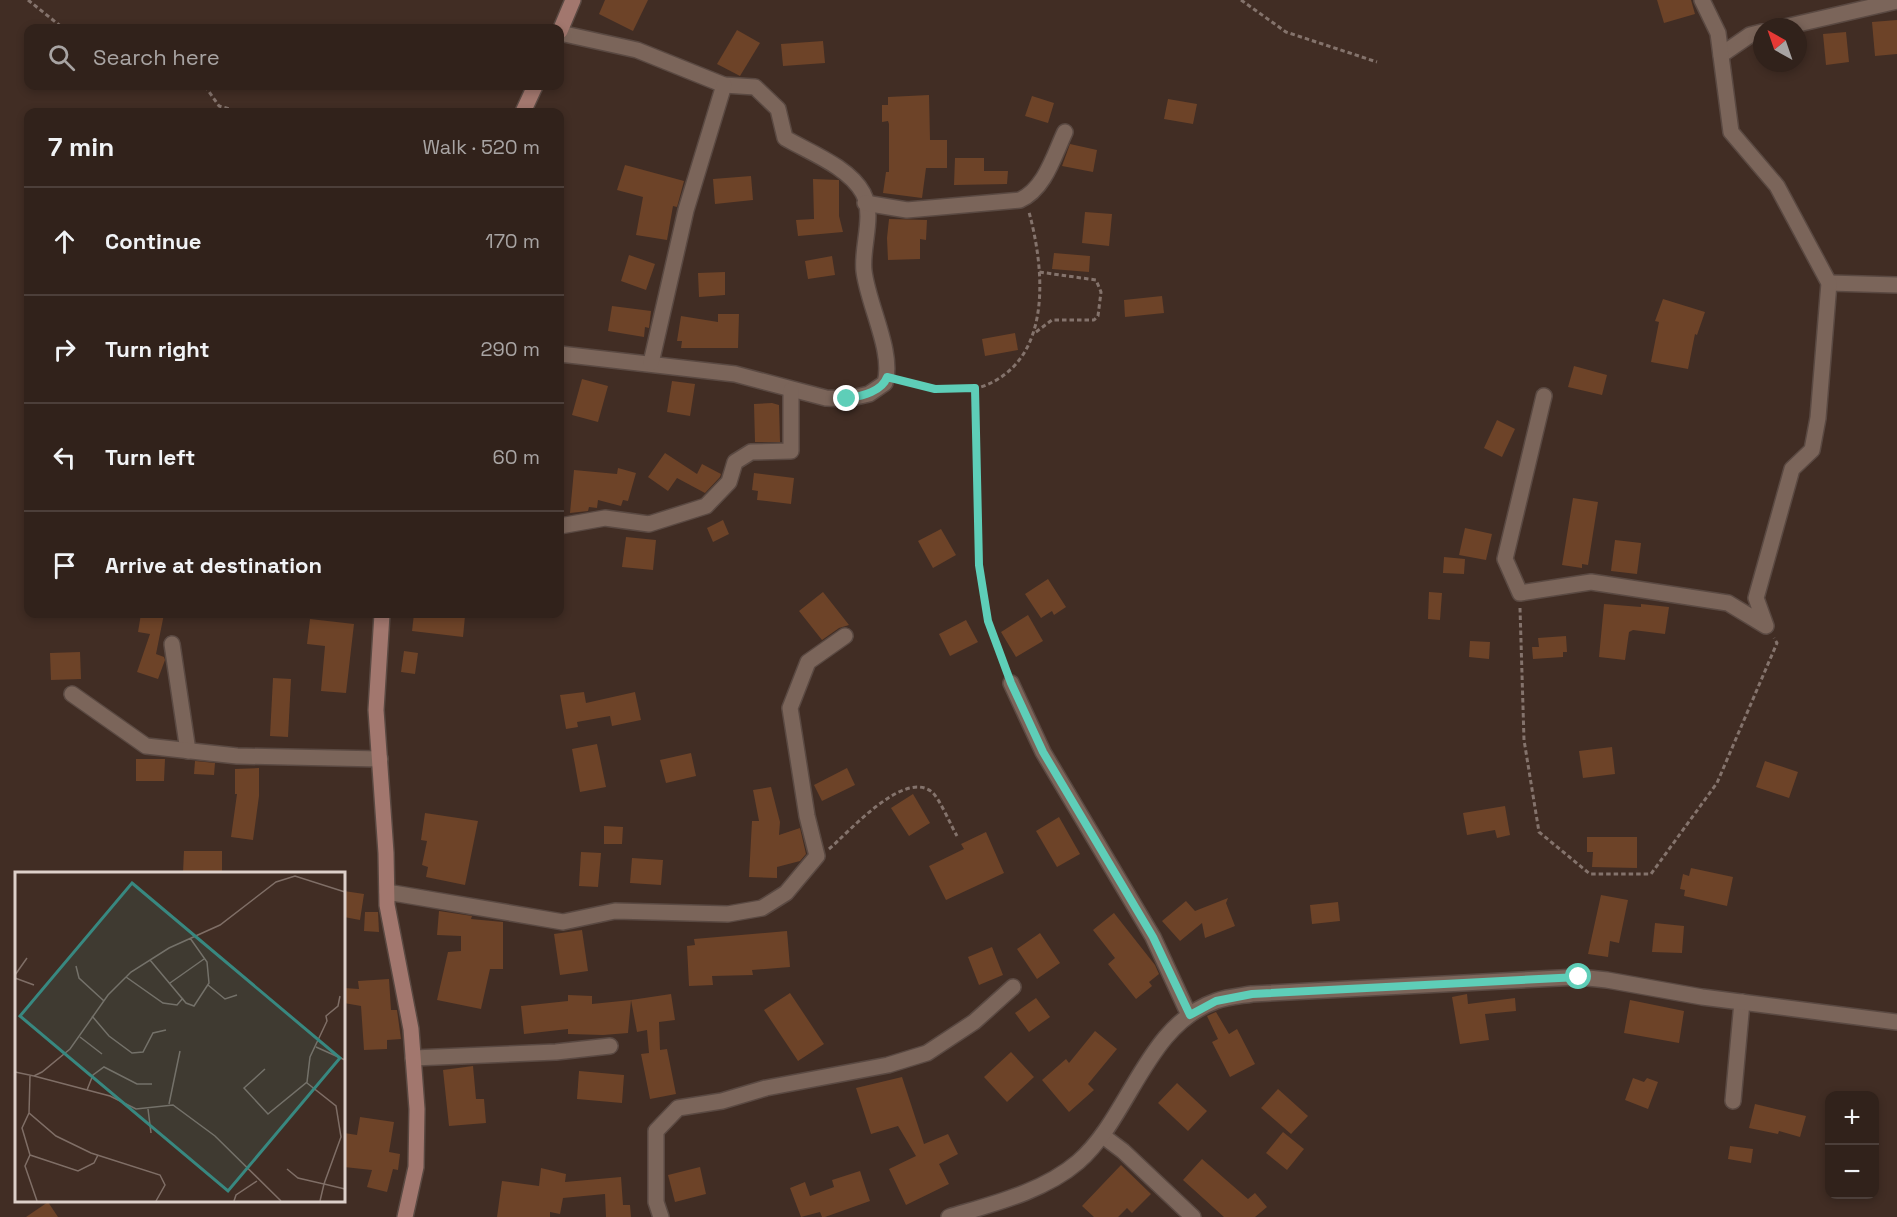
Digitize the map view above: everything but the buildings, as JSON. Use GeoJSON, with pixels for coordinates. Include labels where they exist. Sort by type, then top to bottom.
{"type":"FeatureCollection","features":[{"type":"Feature","properties":{"kind":"street"},"geometry":{"type":"LineString","coordinates":[[563,24],[573,0]]}},
{"type":"Feature","properties":{"kind":"street"},"geometry":{"type":"LineString","coordinates":[[1702,0],[1718,33],[1731,132],[1777,186],[1829,283],[1818,418],[1812,450],[1792,469],[1756,598],[1766,626]]}},
{"type":"Feature","properties":{"kind":"street"},"geometry":{"type":"LineString","coordinates":[[1807,22],[1897,1]]}},
{"type":"Feature","properties":{"kind":"street"},"geometry":{"type":"LineString","coordinates":[[564,33],[637,50],[724,86],[755,87],[778,109],[785,138],[843,172],[863,193],[866,202],[864,268],[869,301],[889,370],[885,382],[869,394],[847,399],[826,398],[735,374],[564,354]]}},
{"type":"Feature","properties":{"kind":"street"},"geometry":{"type":"LineString","coordinates":[[1721,55],[1753,34]]}},
{"type":"Feature","properties":{"kind":"street"},"geometry":{"type":"LineString","coordinates":[[651,363],[686,210],[724,86]]}},
{"type":"Feature","properties":{"kind":"street"},"geometry":{"type":"LineString","coordinates":[[525,108],[533,90]]}},
{"type":"Feature","properties":{"kind":"street"},"geometry":{"type":"LineString","coordinates":[[866,202],[907,210],[1025,198],[1030,196],[1045,175],[1065,132]]}},
{"type":"Feature","properties":{"kind":"street"},"geometry":{"type":"LineString","coordinates":[[1829,283],[1897,285]]}},
{"type":"Feature","properties":{"kind":"street"},"geometry":{"type":"LineString","coordinates":[[564,525],[605,518],[649,524],[706,506],[729,482],[735,462],[752,452],[791,451],[791,390]]}},
{"type":"Feature","properties":{"kind":"street"},"geometry":{"type":"LineString","coordinates":[[1544,396],[1505,559],[1520,593],[1591,582],[1728,603],[1766,626]]}},
{"type":"Feature","properties":{"kind":"street"},"geometry":{"type":"LineString","coordinates":[[382,618],[376,710],[387,892],[411,1029],[413,1058],[416,1167],[405,1217]]}},
{"type":"Feature","properties":{"kind":"street"},"geometry":{"type":"LineString","coordinates":[[387,892],[563,922],[615,911],[728,914],[762,908],[786,893],[817,856],[807,816],[790,708],[808,662],[845,636]]}},
{"type":"Feature","properties":{"kind":"street"},"geometry":{"type":"LineString","coordinates":[[172,644],[188,751]]}},
{"type":"Feature","properties":{"kind":"street"},"geometry":{"type":"LineString","coordinates":[[1011,683],[1043,752],[1153,937],[1190,1015]]}},
{"type":"Feature","properties":{"kind":"street"},"geometry":{"type":"LineString","coordinates":[[72,694],[147,746],[237,756],[380,759]]}},
{"type":"Feature","properties":{"kind":"street"},"geometry":{"type":"LineString","coordinates":[[948,1217],[1036,1188],[1078,1162],[1102,1136],[1142,1069],[1190,1015],[1216,1001],[1252,994],[1579,977],[1742,1002],[1897,1022]]}},
{"type":"Feature","properties":{"kind":"street"},"geometry":{"type":"LineString","coordinates":[[661,1217],[656,1202],[656,1131],[678,1108],[722,1101],[766,1088],[888,1065],[927,1053],[974,1022],[1012,987]]}},
{"type":"Feature","properties":{"kind":"street"},"geometry":{"type":"LineString","coordinates":[[1733,1101],[1742,1002]]}},
{"type":"Feature","properties":{"kind":"street"},"geometry":{"type":"LineString","coordinates":[[413,1058],[556,1052],[610,1046]]}},
{"type":"Feature","properties":{"kind":"street"},"geometry":{"type":"LineString","coordinates":[[1102,1136],[1130,1158],[1193,1217]]}},
{"type":"Feature","properties":{"kind":"path"},"geometry":{"type":"LineString","coordinates":[[28,0],[58,24]]}},
{"type":"Feature","properties":{"kind":"path"},"geometry":{"type":"LineString","coordinates":[[1241,0],[1286,32],[1377,62]]}},
{"type":"Feature","properties":{"kind":"path"},"geometry":{"type":"LineString","coordinates":[[208,90],[219,106],[226,108]]}},
{"type":"Feature","properties":{"kind":"path"},"geometry":{"type":"LineString","coordinates":[[1025,198],[1036,240],[1039,272],[1035,332]]}},
{"type":"Feature","properties":{"kind":"path"},"geometry":{"type":"LineString","coordinates":[[887,377],[935,389],[975,388],[1008,374],[1035,332],[1052,320],[1094,320],[1098,316],[1101,292],[1096,280],[1039,272]]}},
{"type":"Feature","properties":{"kind":"path"},"geometry":{"type":"LineString","coordinates":[[975,388],[979,565],[988,621],[1011,683]]}},
{"type":"Feature","properties":{"kind":"path"},"geometry":{"type":"LineString","coordinates":[[1520,593],[1524,740],[1539,832],[1590,874],[1651,874],[1717,783],[1777,643],[1766,626]]}},
{"type":"Feature","properties":{"kind":"path"},"geometry":{"type":"LineString","coordinates":[[810,867],[896,791],[917,786],[932,792],[957,836]]}},
{"type":"Feature","properties":{"kind":"route"},"geometry":{"type":"LineString","coordinates":[[847,399],[869,394],[885,382],[887,377],[935,389],[975,388],[979,565],[988,621],[1011,683],[1043,752],[1153,937],[1190,1015],[1216,1001],[1252,994],[1579,977]]}}]}
